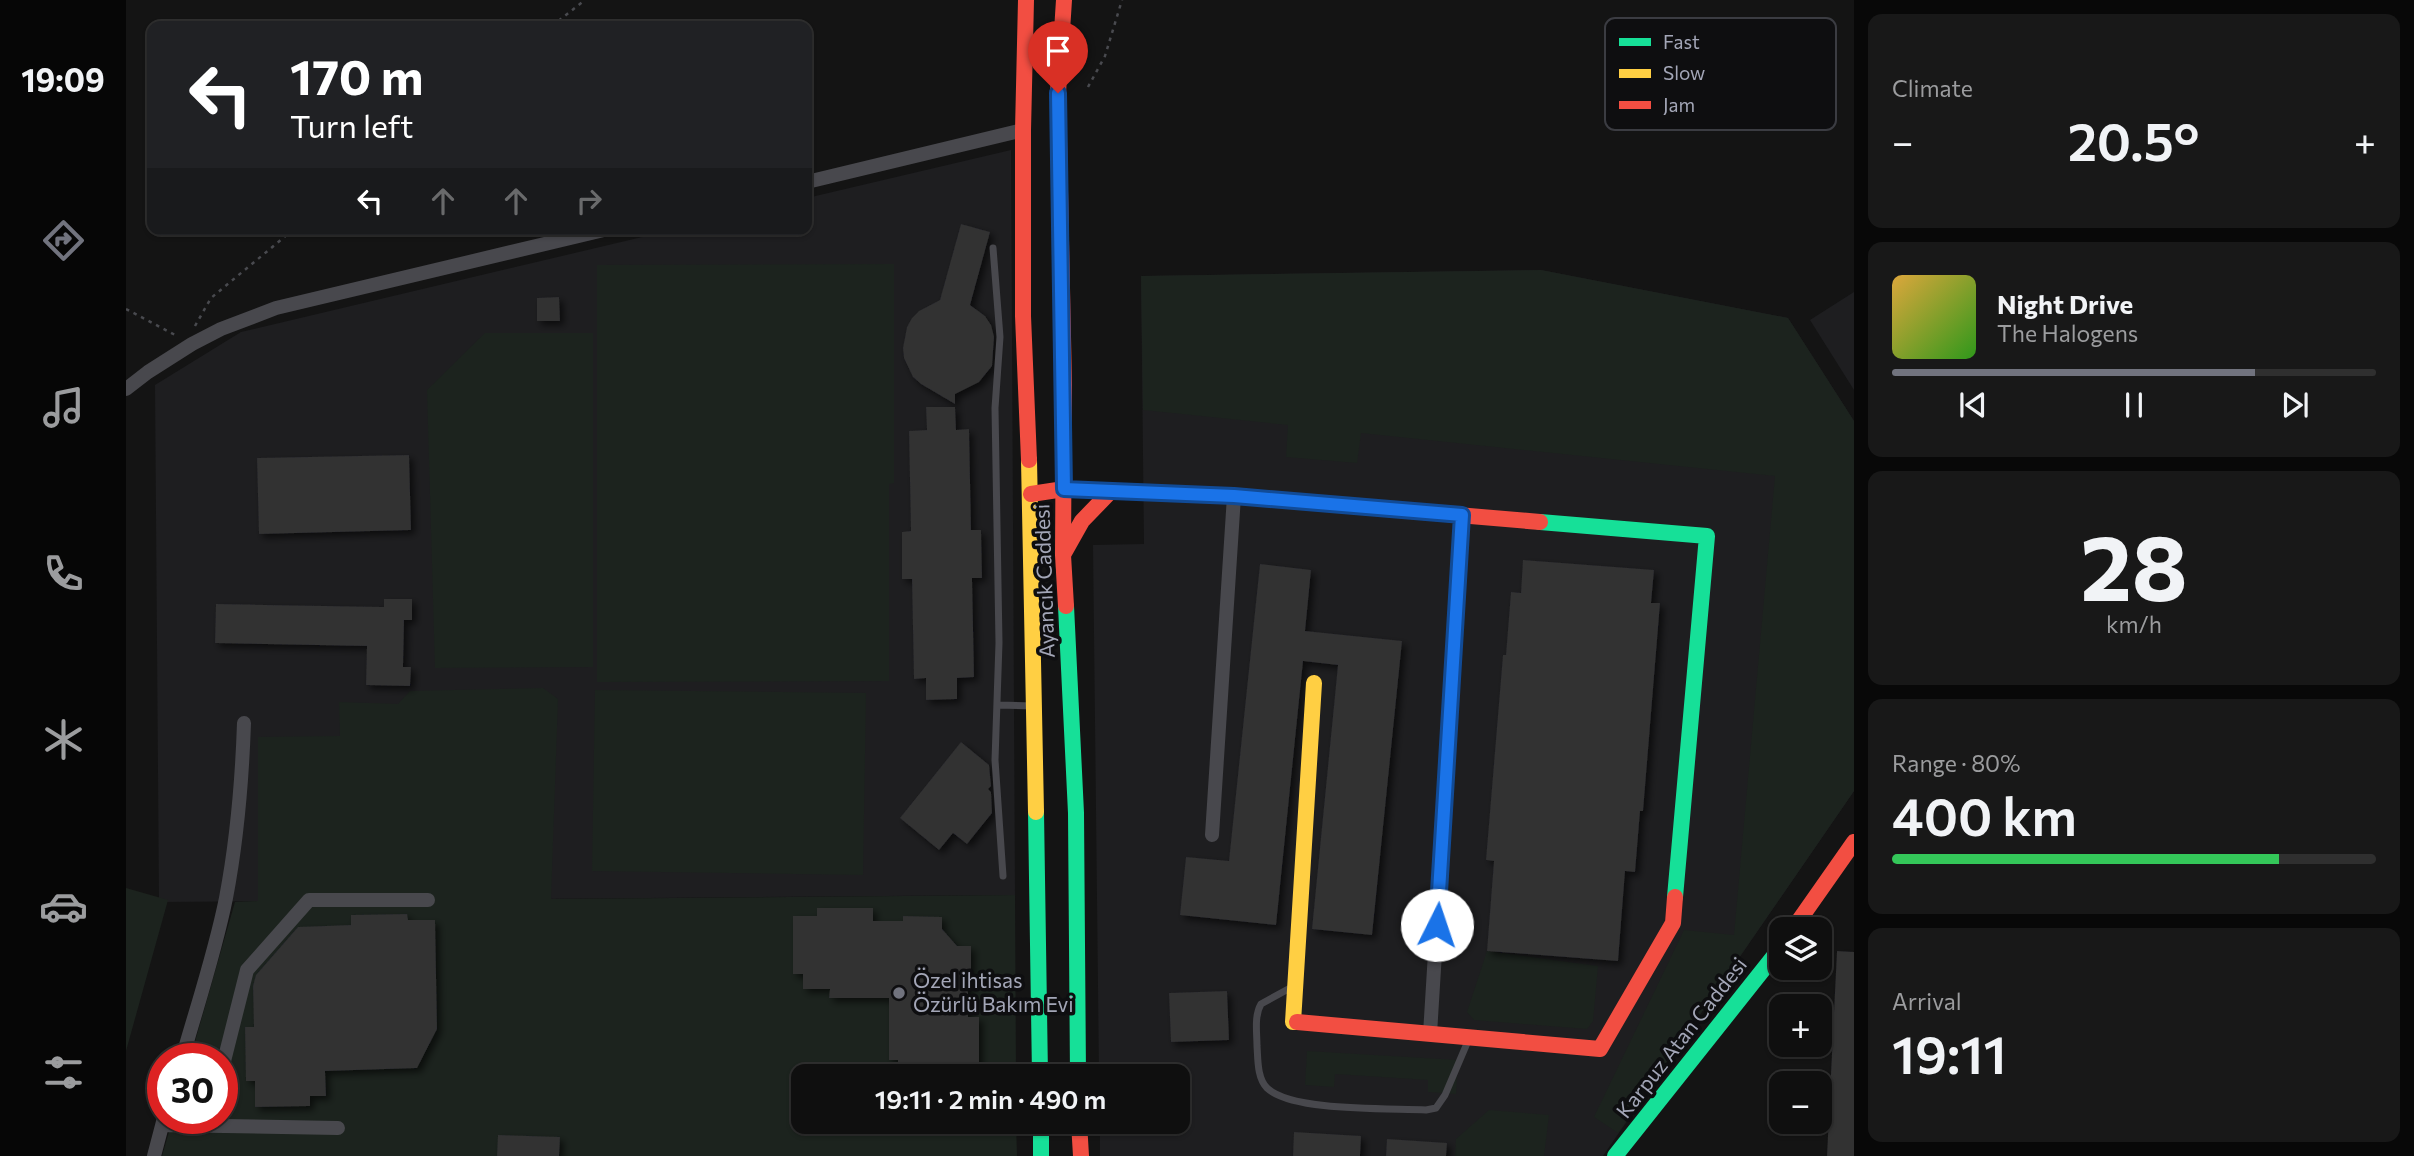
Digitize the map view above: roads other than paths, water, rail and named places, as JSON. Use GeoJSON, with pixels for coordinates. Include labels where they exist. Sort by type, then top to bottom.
{"type":"FeatureCollection","features":[{"type":"Feature","properties":{"kind":"street","name":"Ayancık Caddesi"},"geometry":{"type":"LineString","coordinates":[[1026,0],[1023,316],[1031,494],[1040,1064]]}},
{"type":"Feature","properties":{"kind":"street","name":"Ayancık Caddesi"},"geometry":{"type":"LineString","coordinates":[[1064,0],[1058,93],[1063,555],[1076,813],[1078,1064]]}},
{"type":"Feature","properties":{"kind":"street"},"geometry":{"type":"LineString","coordinates":[[812,181],[1023,130]]}},
{"type":"Feature","properties":{"kind":"street"},"geometry":{"type":"LineString","coordinates":[[126,389],[192,344],[221,329],[276,308],[583,235]]}},
{"type":"Feature","properties":{"kind":"street"},"geometry":{"type":"LineString","coordinates":[[1031,494],[1064,489],[1234,496],[1707,536],[1673,923],[1600,1049],[1293,1022],[1314,683]]}},
{"type":"Feature","properties":{"kind":"street"},"geometry":{"type":"LineString","coordinates":[[1063,555],[1082,521],[1111,491]]}},
{"type":"Feature","properties":{"kind":"street"},"geometry":{"type":"LineString","coordinates":[[1212,835],[1234,496]]}},
{"type":"Feature","properties":{"kind":"street"},"geometry":{"type":"LineString","coordinates":[[1430,1034],[1462,515]]}},
{"type":"Feature","properties":{"kind":"street"},"geometry":{"type":"LineString","coordinates":[[187,1043],[215,947],[225,901],[239,811],[244,723]]}},
{"type":"Feature","properties":{"kind":"street"},"geometry":{"type":"LineString","coordinates":[[1801,917],[1854,842]]}},
{"type":"Feature","properties":{"kind":"street"},"geometry":{"type":"LineString","coordinates":[[229,1043],[247,970],[309,900],[428,900]]}},
{"type":"Feature","properties":{"kind":"street","name":"Karpuz Atan Caddesi"},"geometry":{"type":"LineString","coordinates":[[1615,1156],[1769,962]]}},
{"type":"Feature","properties":{"kind":"street"},"geometry":{"type":"LineString","coordinates":[[238,1123],[338,1128]]}},
{"type":"Feature","properties":{"kind":"street"},"geometry":{"type":"LineString","coordinates":[[154,1156],[160,1134]]}},
{"type":"Feature","properties":{"kind":"street"},"geometry":{"type":"LineString","coordinates":[[1041,1134],[1041,1156]]}},
{"type":"Feature","properties":{"kind":"street"},"geometry":{"type":"LineString","coordinates":[[1080,1134],[1081,1156]]}},
{"type":"Feature","properties":{"kind":"lane"},"geometry":{"type":"LineString","coordinates":[[993,248],[1000,337],[995,408],[999,629],[996,760],[1003,876]]}},
{"type":"Feature","properties":{"kind":"lane"},"geometry":{"type":"LineString","coordinates":[[997,705],[1034,706]]}},
{"type":"Feature","properties":{"kind":"lane"},"geometry":{"type":"LineString","coordinates":[[1295,985],[1261,1004],[1256,1025],[1258,1066],[1262,1080],[1266,1088],[1291,1100],[1328,1106],[1426,1110],[1436,1108],[1445,1095],[1470,1038]]}},
{"type":"Feature","properties":{"kind":"place","name":"Özel ihtisas Özürlü Bakım Evi"},"geometry":{"type":"Point","coordinates":[899,993]}}]}
